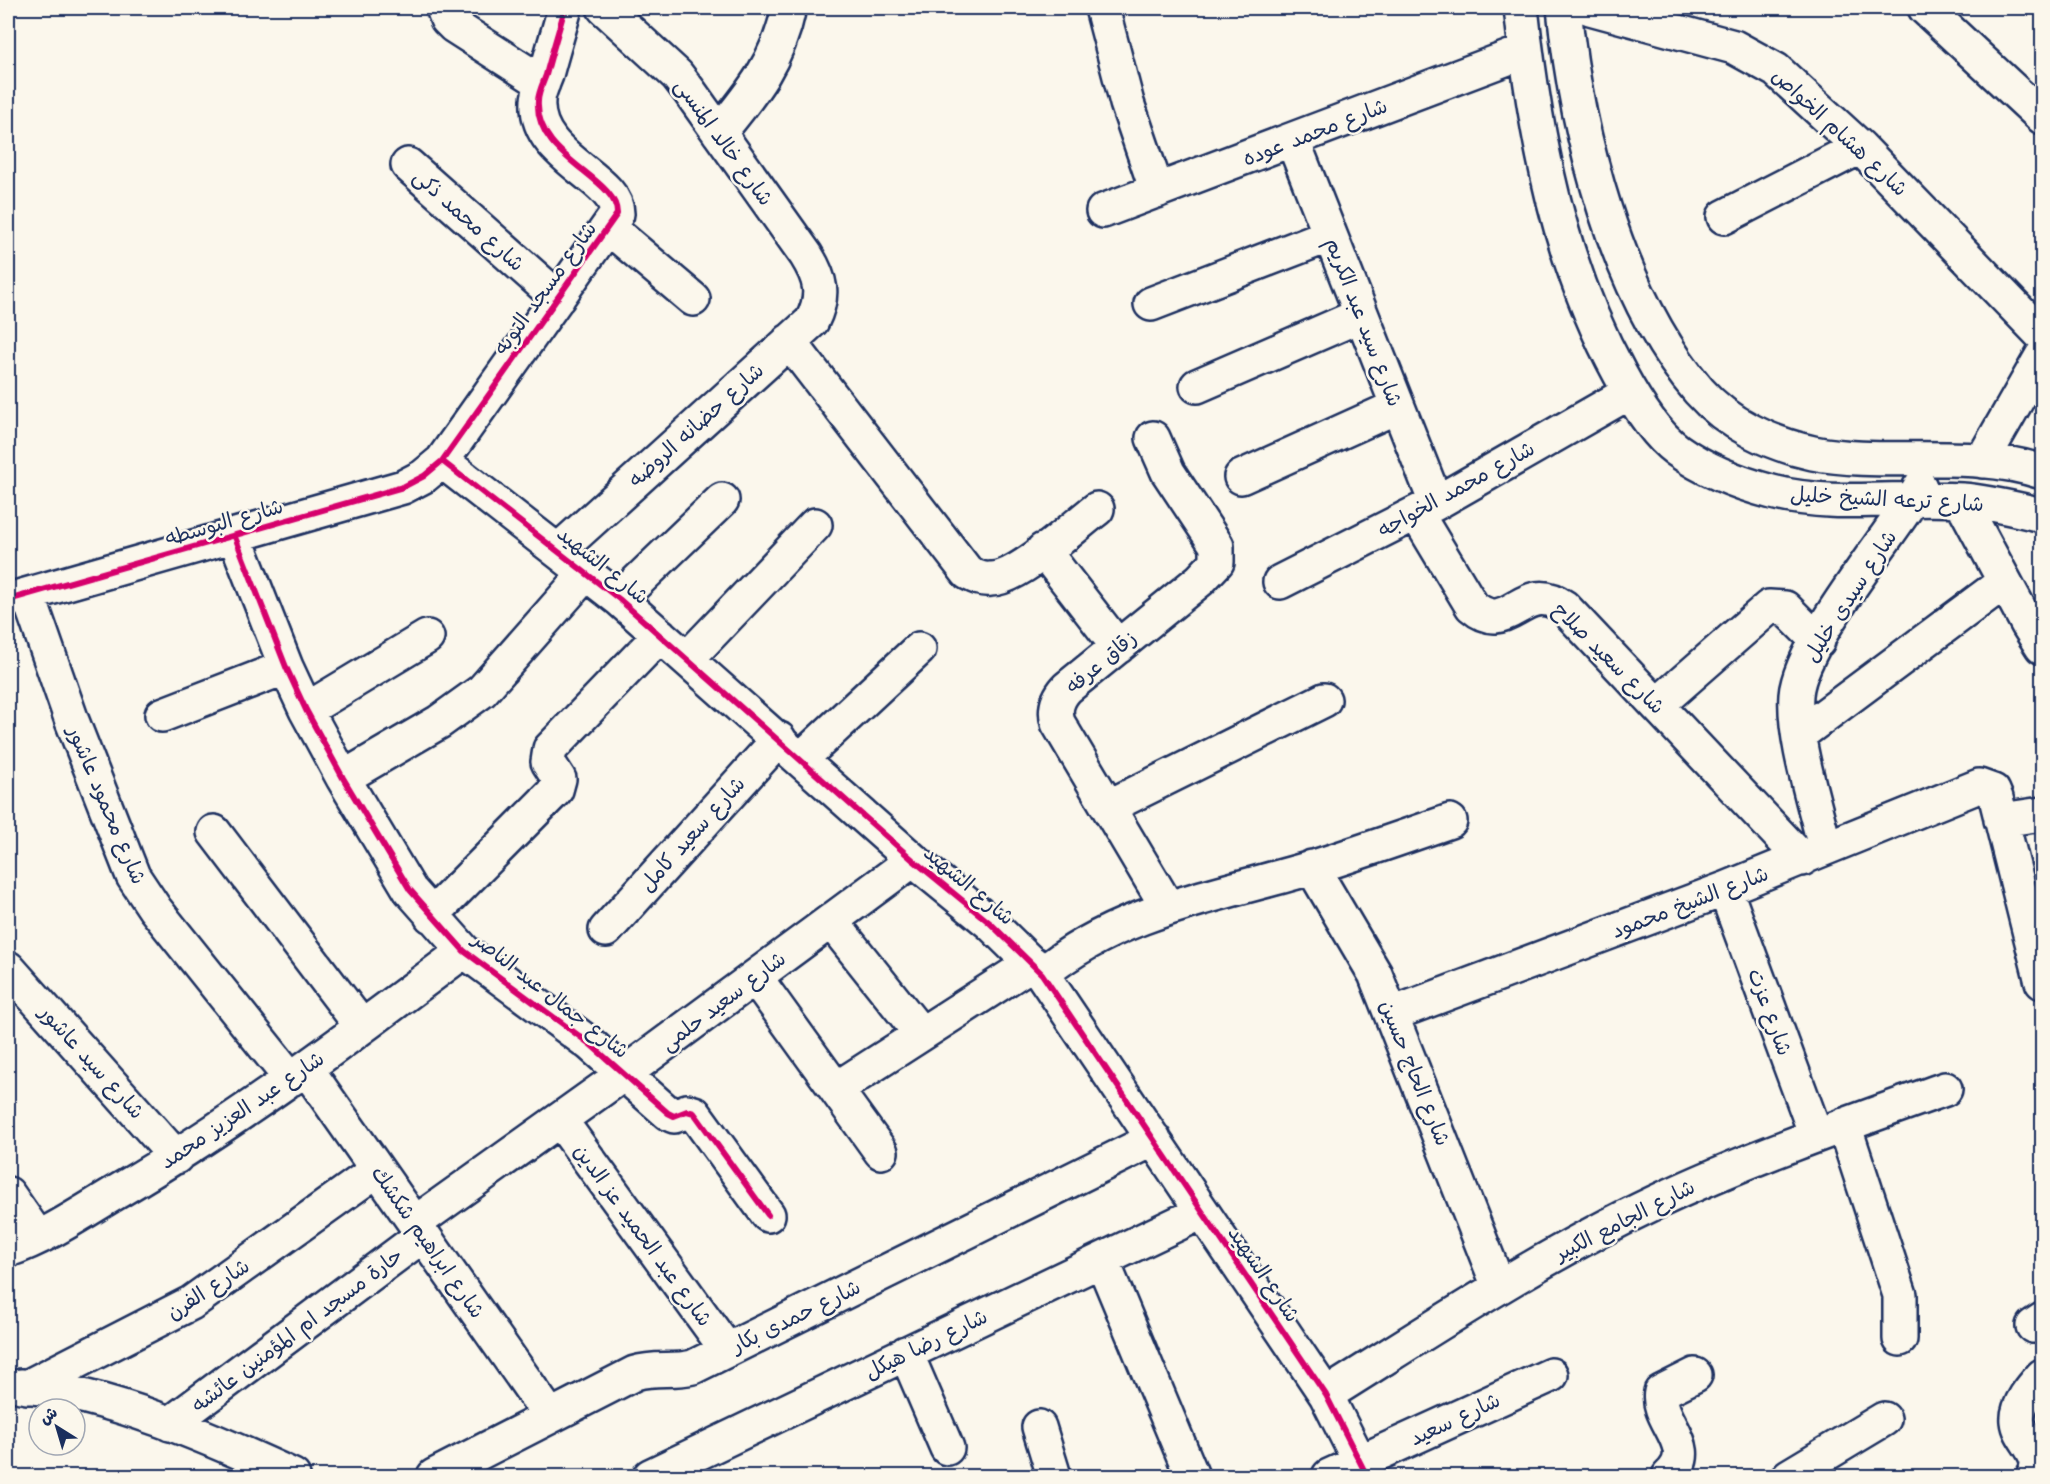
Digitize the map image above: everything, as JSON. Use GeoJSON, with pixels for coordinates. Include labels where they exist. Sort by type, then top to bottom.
{"type":"FeatureCollection","features":[{"type":"Feature","properties":{"kind":"street"},"geometry":{"type":"LineString","coordinates":[[443,8],[447,19],[454,26],[543,83]]}},
{"type":"Feature","properties":{"kind":"street","name":"شارع خالد المنسى"},"geometry":{"type":"LineString","coordinates":[[604,8],[677,75],[806,255],[818,275],[822,293]]}},
{"type":"Feature","properties":{"kind":"street"},"geometry":{"type":"LineString","coordinates":[[719,133],[758,87],[784,33],[789,8]]}},
{"type":"Feature","properties":{"kind":"street"},"geometry":{"type":"LineString","coordinates":[[1102,8],[1127,103],[1157,191]]}},
{"type":"Feature","properties":{"kind":"street","name":"شارع ترعه الشيخ خليل"},"geometry":{"type":"LineString","coordinates":[[1521,8],[1526,51],[1552,199],[1570,258],[1591,314],[1630,392],[1641,409],[1675,449],[1722,476],[1773,492],[1817,498],[1961,500],[2007,506],[2043,515]]}},
{"type":"Feature","properties":{"kind":"street","name":"شارع ترعه الشيخ خليل"},"geometry":{"type":"LineString","coordinates":[[1564,8],[1575,91],[1601,198],[1641,298],[1668,348],[1700,392],[1743,426],[1783,445],[1814,453],[1982,461],[2043,472]]}},
{"type":"Feature","properties":{"kind":"street","name":"شارع هشام الخواص"},"geometry":{"type":"LineString","coordinates":[[1590,8],[1723,44],[1755,57],[1776,70],[1860,147],[2043,335]]}},
{"type":"Feature","properties":{"kind":"street"},"geometry":{"type":"LineString","coordinates":[[1925,8],[2043,117]]}},
{"type":"Feature","properties":{"kind":"street","name":"شارع مسجد التوبه"},"geometry":{"type":"LineString","coordinates":[[442,461],[617,214],[614,198],[559,150],[548,136],[540,119],[538,101],[564,9]]}},
{"type":"Feature","properties":{"kind":"street","name":"شارع محمد عوده"},"geometry":{"type":"LineString","coordinates":[[1103,212],[1526,51]]}},
{"type":"Feature","properties":{"kind":"street","name":"شارع سيد عبد الكريم"},"geometry":{"type":"LineString","coordinates":[[1293,141],[1396,407],[1426,508]]}},
{"type":"Feature","properties":{"kind":"street"},"geometry":{"type":"LineString","coordinates":[[1724,217],[1860,147]]}},
{"type":"Feature","properties":{"kind":"street","name":"شارع محمد ذكى"},"geometry":{"type":"LineString","coordinates":[[408,165],[558,298]]}},
{"type":"Feature","properties":{"kind":"street"},"geometry":{"type":"LineString","coordinates":[[609,228],[693,299]]}},
{"type":"Feature","properties":{"kind":"street"},"geometry":{"type":"LineString","coordinates":[[1151,304],[1330,235]]}},
{"type":"Feature","properties":{"kind":"street","name":"شارع حضانه الروضه"},"geometry":{"type":"LineString","coordinates":[[559,550],[812,321],[819,308],[822,293]]}},
{"type":"Feature","properties":{"kind":"street"},"geometry":{"type":"LineString","coordinates":[[1197,386],[1361,315]]}},
{"type":"Feature","properties":{"kind":"street"},"geometry":{"type":"LineString","coordinates":[[789,341],[968,573],[986,579],[1014,573],[1096,509]]}},
{"type":"Feature","properties":{"kind":"street"},"geometry":{"type":"LineString","coordinates":[[1982,461],[2043,356]]}},
{"type":"Feature","properties":{"kind":"street","name":"شارع محمد الخواجه"},"geometry":{"type":"LineString","coordinates":[[1280,582],[1426,508],[1630,392]]}},
{"type":"Feature","properties":{"kind":"street"},"geometry":{"type":"LineString","coordinates":[[1241,477],[1396,407]]}},
{"type":"Feature","properties":{"kind":"street","name":"زقاق عرفه"},"geometry":{"type":"LineString","coordinates":[[1153,438],[1168,472],[1214,538],[1218,555],[1213,569],[1067,688],[1060,696],[1056,714],[1058,723],[1168,908]]}},
{"type":"Feature","properties":{"kind":"street","name":"شارع سيدى خليل"},"geometry":{"type":"LineString","coordinates":[[1813,854],[1796,695],[1799,680],[1818,641],[1937,460]]}},
{"type":"Feature","properties":{"kind":"street","name":"شارع البوسطه"},"geometry":{"type":"LineString","coordinates":[[18,597],[235,537],[403,487],[424,477],[442,461]]}},
{"type":"Feature","properties":{"kind":"street","name":"شارع الشهيد"},"geometry":{"type":"LineString","coordinates":[[442,461],[619,599],[913,860],[990,923],[1037,968],[1326,1395],[1363,1469]]}},
{"type":"Feature","properties":{"kind":"street"},"geometry":{"type":"LineString","coordinates":[[619,599],[722,500]]}},
{"type":"Feature","properties":{"kind":"street"},"geometry":{"type":"LineString","coordinates":[[1961,500],[2004,582],[2043,647]]}},
{"type":"Feature","properties":{"kind":"street","name":"شارع سعيد صلاح"},"geometry":{"type":"LineString","coordinates":[[1426,508],[1466,597],[1479,612],[1498,616],[1537,597],[1556,601],[1657,705],[1813,854]]}},
{"type":"Feature","properties":{"kind":"street"},"geometry":{"type":"LineString","coordinates":[[687,659],[815,525]]}},
{"type":"Feature","properties":{"kind":"street","name":"شارع جمال عبد الناصر"},"geometry":{"type":"LineString","coordinates":[[235,537],[286,667],[306,710],[343,778],[410,890],[464,951],[626,1073],[668,1113],[674,1116],[687,1111],[694,1113],[768,1215]]}},
{"type":"Feature","properties":{"kind":"street"},"geometry":{"type":"LineString","coordinates":[[1043,550],[1118,647]]}},
{"type":"Feature","properties":{"kind":"street"},"geometry":{"type":"LineString","coordinates":[[343,778],[439,722],[482,691],[587,572]]}},
{"type":"Feature","properties":{"kind":"street"},"geometry":{"type":"LineString","coordinates":[[1800,734],[2004,582]]}},
{"type":"Feature","properties":{"kind":"street","name":"شارع محمود عاشور"},"geometry":{"type":"LineString","coordinates":[[18,597],[72,721],[134,876],[155,909],[299,1074]]}},
{"type":"Feature","properties":{"kind":"street"},"geometry":{"type":"LineString","coordinates":[[1657,705],[1769,607],[1785,608],[1818,641]]}},
{"type":"Feature","properties":{"kind":"street"},"geometry":{"type":"LineString","coordinates":[[431,916],[556,790],[559,779],[548,762],[550,749],[660,635]]}},
{"type":"Feature","properties":{"kind":"street"},"geometry":{"type":"LineString","coordinates":[[306,710],[427,637]]}},
{"type":"Feature","properties":{"kind":"street","name":"شارع سعيد كامل"},"geometry":{"type":"LineString","coordinates":[[606,930],[790,749],[919,649]]}},
{"type":"Feature","properties":{"kind":"street"},"geometry":{"type":"LineString","coordinates":[[162,715],[286,667]]}},
{"type":"Feature","properties":{"kind":"street"},"geometry":{"type":"LineString","coordinates":[[1108,807],[1324,700]]}},
{"type":"Feature","properties":{"kind":"street","name":"شارع الشيخ محمود"},"geometry":{"type":"LineString","coordinates":[[1392,1014],[1725,889],[1972,789],[1986,787],[1996,798],[2001,820]]}},
{"type":"Feature","properties":{"kind":"street"},"geometry":{"type":"LineString","coordinates":[[2043,814],[2001,820],[2043,982]]}},
{"type":"Feature","properties":{"kind":"street"},"geometry":{"type":"LineString","coordinates":[[836,1089],[921,1034],[1037,968],[1060,960],[1108,934],[1168,908],[1312,867],[1450,821]]}},
{"type":"Feature","properties":{"kind":"street"},"geometry":{"type":"LineString","coordinates":[[214,832],[362,1027]]}},
{"type":"Feature","properties":{"kind":"street","name":"شارع سعيد حلمى"},"geometry":{"type":"LineString","coordinates":[[419,1229],[560,1120],[913,860]]}},
{"type":"Feature","properties":{"kind":"street","name":"شارع الحاج حسين"},"geometry":{"type":"LineString","coordinates":[[1312,867],[1370,964],[1392,1014],[1499,1287]]}},
{"type":"Feature","properties":{"kind":"street","name":"شارع عزت"},"geometry":{"type":"LineString","coordinates":[[1725,889],[1900,1295],[1900,1339]]}},
{"type":"Feature","properties":{"kind":"street"},"geometry":{"type":"LineString","coordinates":[[831,921],[921,1034]]}},
{"type":"Feature","properties":{"kind":"street","name":"شارع عبد العزيز محمد"},"geometry":{"type":"LineString","coordinates":[[8,1250],[38,1237],[176,1157],[299,1074],[464,951]]}},
{"type":"Feature","properties":{"kind":"street","name":"شارع سيد عاشور"},"geometry":{"type":"LineString","coordinates":[[8,968],[176,1157]]}},
{"type":"Feature","properties":{"kind":"street"},"geometry":{"type":"LineString","coordinates":[[755,977],[881,1152]]}},
{"type":"Feature","properties":{"kind":"street","name":"شارع ابراهيم شكشك"},"geometry":{"type":"LineString","coordinates":[[299,1074],[377,1170],[550,1416]]}},
{"type":"Feature","properties":{"kind":"street","name":"شارع الجامع الكبير"},"geometry":{"type":"LineString","coordinates":[[1326,1395],[1499,1287],[1575,1243],[1654,1203],[1734,1167],[1945,1089]]}},
{"type":"Feature","properties":{"kind":"street","name":"شارع عبد الحميد عز الدين"},"geometry":{"type":"LineString","coordinates":[[560,1120],[727,1350]]}},
{"type":"Feature","properties":{"kind":"street","name":"شارع حمدى بكار"},"geometry":{"type":"LineString","coordinates":[[434,1476],[635,1373],[656,1369],[680,1371],[727,1350],[1154,1139]]}},
{"type":"Feature","properties":{"kind":"street","name":"شارع الفرن"},"geometry":{"type":"LineString","coordinates":[[17,1386],[199,1299],[377,1170]]}},
{"type":"Feature","properties":{"kind":"street"},"geometry":{"type":"LineString","coordinates":[[8,1194],[38,1237]]}},
{"type":"Feature","properties":{"kind":"street","name":"شارع رضا هيكل"},"geometry":{"type":"LineString","coordinates":[[650,1476],[1202,1212]]}},
{"type":"Feature","properties":{"kind":"street","name":"حارة مسجد ام المؤمنين عائشه"},"geometry":{"type":"LineString","coordinates":[[170,1424],[419,1229]]}},
{"type":"Feature","properties":{"kind":"street"},"geometry":{"type":"LineString","coordinates":[[1102,1260],[1192,1476]]}},
{"type":"Feature","properties":{"kind":"street"},"geometry":{"type":"LineString","coordinates":[[906,1353],[947,1448]]}},
{"type":"Feature","properties":{"kind":"street","name":"شارع سعيد"},"geometry":{"type":"LineString","coordinates":[[1329,1476],[1363,1469],[1551,1375]]}},
{"type":"Feature","properties":{"kind":"street"},"geometry":{"type":"LineString","coordinates":[[1670,1476],[1678,1466],[1681,1452],[1661,1401],[1661,1392],[1695,1375]]}},
{"type":"Feature","properties":{"kind":"street"},"geometry":{"type":"LineString","coordinates":[[2033,1476],[2036,1471],[2036,1458],[2019,1427],[2018,1414],[2023,1402],[2043,1376]]}},
{"type":"Feature","properties":{"kind":"street"},"geometry":{"type":"LineString","coordinates":[[17,1386],[86,1398],[170,1424],[292,1476]]}},
{"type":"Feature","properties":{"kind":"street"},"geometry":{"type":"LineString","coordinates":[[1789,1476],[1884,1419]]}},
{"type":"Feature","properties":{"kind":"street"},"geometry":{"type":"LineString","coordinates":[[1039,1426],[1054,1476]]}},
{"type":"Feature","properties":{"kind":"cycle path"},"geometry":{"type":"LineString","coordinates":[[8,600],[403,487],[424,476],[442,461],[617,214],[614,201],[605,189],[562,152],[549,138],[540,121],[539,95],[565,8]]}},
{"type":"Feature","properties":{"kind":"cycle path"},"geometry":{"type":"LineString","coordinates":[[442,461],[619,599],[913,860],[990,923],[1042,974],[1326,1395],[1367,1476]]}},
{"type":"Feature","properties":{"kind":"cycle path"},"geometry":{"type":"LineString","coordinates":[[235,537],[286,667],[306,710],[343,778],[410,890],[464,951],[590,1044],[668,1113],[674,1116],[687,1111],[694,1113],[768,1215]]}}]}
